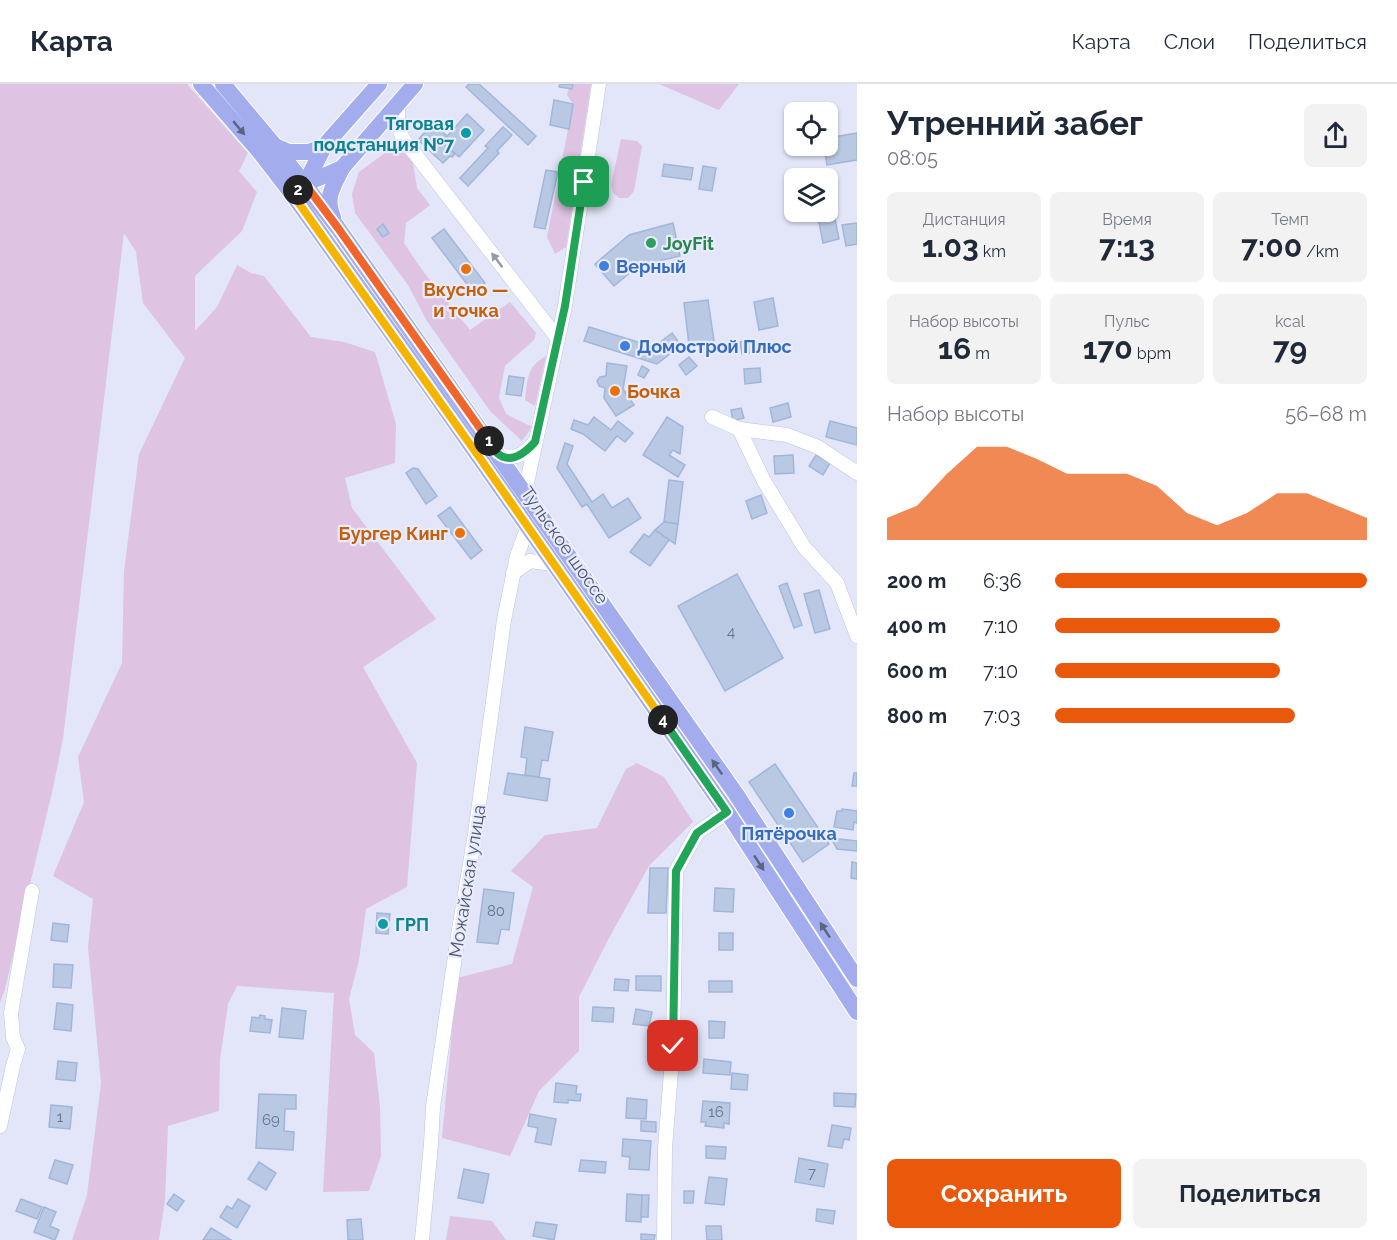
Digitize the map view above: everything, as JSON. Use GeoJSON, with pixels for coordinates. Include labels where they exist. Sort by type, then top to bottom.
{"type":"FeatureCollection","features":[{"type":"Feature","properties":{"kind":"main road","name":"Тульское шоссе"},"geometry":{"type":"LineString","coordinates":[[201,84],[259,151],[338,228],[736,794],[857,979]]}},
{"type":"Feature","properties":{"kind":"main road","name":"Тульское шоссе"},"geometry":{"type":"LineString","coordinates":[[223,84],[274,146],[299,190],[554,564],[727,812],[857,1012]]}},
{"type":"Feature","properties":{"kind":"main road"},"geometry":{"type":"LineString","coordinates":[[299,190],[323,147],[379,84]]}},
{"type":"Feature","properties":{"kind":"main road"},"geometry":{"type":"LineString","coordinates":[[338,228],[331,213],[329,197],[342,168],[406,94]]}},
{"type":"Feature","properties":{"kind":"main road"},"geometry":{"type":"LineString","coordinates":[[357,109],[377,127]]}},
{"type":"Feature","properties":{"kind":"main road"},"geometry":{"type":"LineString","coordinates":[[274,146],[289,153],[308,152],[323,147]]}},
{"type":"Feature","properties":{"kind":"main road"},"geometry":{"type":"LineString","coordinates":[[299,190],[342,168]]}},
{"type":"Feature","properties":{"kind":"street"},"geometry":{"type":"LineString","coordinates":[[426,84],[406,94],[398,125],[402,137],[558,339]]}},
{"type":"Feature","properties":{"kind":"street"},"geometry":{"type":"LineString","coordinates":[[525,492],[567,294],[599,84]]}},
{"type":"Feature","properties":{"kind":"street"},"geometry":{"type":"LineString","coordinates":[[712,417],[740,429],[787,435],[818,447],[857,473]]}},
{"type":"Feature","properties":{"kind":"street"},"geometry":{"type":"LineString","coordinates":[[740,429],[764,481],[804,547],[837,583],[857,636]]}},
{"type":"Feature","properties":{"kind":"street"},"geometry":{"type":"LineString","coordinates":[[498,454],[510,458],[517,457],[535,442]]}},
{"type":"Feature","properties":{"kind":"street","name":"Можайская улица"},"geometry":{"type":"LineString","coordinates":[[422,1240],[433,1107],[459,929],[476,834],[504,620],[517,556],[528,526]]}},
{"type":"Feature","properties":{"kind":"street"},"geometry":{"type":"LineString","coordinates":[[513,573],[530,561],[554,564]]}},
{"type":"Feature","properties":{"kind":"street"},"geometry":{"type":"LineString","coordinates":[[664,1240],[665,1148],[673,1046],[676,871],[697,833],[727,812]]}},
{"type":"Feature","properties":{"kind":"street"},"geometry":{"type":"LineString","coordinates":[[0,1126],[18,1049],[13,1037],[11,1013],[32,891]]}},
{"type":"Feature","properties":{"kind":"shaded area"},"geometry":{"type":"Polygon","coordinates":[[[0,84],[187,84],[248,153],[239,171],[257,192],[242,231],[195,276],[195,331],[217,307],[237,265],[251,273],[264,276],[311,337],[344,342],[375,352],[396,424],[395,463],[345,478],[352,508],[436,619],[363,667],[417,763],[407,887],[366,909],[359,960],[349,999],[355,1035],[374,1053],[380,1107],[381,1156],[369,1191],[323,1192],[334,993],[237,986],[228,1004],[220,1060],[219,1111],[168,1126],[165,1200],[159,1240],[72,1240],[87,1195],[101,1083],[88,947],[93,899],[53,876],[84,802],[78,757],[122,663],[124,571],[139,454],[185,358],[143,303],[136,252],[124,233],[63,739],[0,1003],[0,84]]]}},
{"type":"Feature","properties":{"kind":"shaded area"},"geometry":{"type":"Polygon","coordinates":[[[570,84],[591,84],[566,247],[555,254],[547,237],[573,104],[567,95],[570,84]]]}},
{"type":"Feature","properties":{"kind":"shaded area"},"geometry":{"type":"Polygon","coordinates":[[[659,84],[739,84],[719,110],[659,84]]]}},
{"type":"Feature","properties":{"kind":"shaded area"},"geometry":{"type":"Polygon","coordinates":[[[621,139],[637,141],[642,146],[634,191],[628,198],[619,198],[613,193],[611,185],[621,139]]]}},
{"type":"Feature","properties":{"kind":"shaded area"},"geometry":{"type":"Polygon","coordinates":[[[397,144],[413,163],[417,188],[430,205],[406,223],[404,243],[422,270],[470,330],[510,302],[536,333],[534,340],[505,366],[499,398],[506,414],[532,427],[522,441],[490,411],[427,321],[408,285],[355,213],[352,194],[359,172],[397,144]]]}},
{"type":"Feature","properties":{"kind":"shaded area"},"geometry":{"type":"Polygon","coordinates":[[[546,356],[535,406],[525,400],[528,380],[531,369],[546,356]]]}},
{"type":"Feature","properties":{"kind":"shaded area"},"geometry":{"type":"Polygon","coordinates":[[[637,763],[664,777],[693,822],[649,866],[579,997],[579,1051],[539,1091],[510,1156],[442,1138],[457,978],[512,964],[533,887],[511,871],[545,835],[597,828],[626,769],[637,763]]]}},
{"type":"Feature","properties":{"kind":"shaded area"},"geometry":{"type":"Polygon","coordinates":[[[450,1216],[492,1221],[506,1240],[446,1240],[450,1216]]]}},
{"type":"Feature","properties":{"kind":"building"},"geometry":{"type":"Polygon","coordinates":[[[469,84],[479,84],[536,136],[528,145],[466,87],[469,84]]]}},
{"type":"Feature","properties":{"kind":"building"},"geometry":{"type":"Polygon","coordinates":[[[560,84],[573,84],[572,89],[559,87],[560,84]]]}},
{"type":"Feature","properties":{"kind":"building"},"geometry":{"type":"Polygon","coordinates":[[[554,100],[573,104],[569,129],[550,125],[554,100]]]}},
{"type":"Feature","properties":{"kind":"building","name":"Тяговая подстанция №7"},"geometry":{"type":"Polygon","coordinates":[[[467,114],[484,130],[459,157],[442,142],[467,114]]]}},
{"type":"Feature","properties":{"kind":"building"},"geometry":{"type":"Polygon","coordinates":[[[433,123],[447,136],[442,142],[455,154],[443,163],[418,140],[433,123]]]}},
{"type":"Feature","properties":{"kind":"building"},"geometry":{"type":"Polygon","coordinates":[[[503,127],[512,135],[497,151],[499,153],[468,186],[460,178],[488,148],[485,146],[503,127]]]}},
{"type":"Feature","properties":{"kind":"building"},"geometry":{"type":"Polygon","coordinates":[[[857,133],[857,160],[827,165],[826,156],[838,156],[838,136],[857,133]]]}},
{"type":"Feature","properties":{"kind":"building"},"geometry":{"type":"Polygon","coordinates":[[[664,164],[693,168],[691,180],[662,176],[664,164]]]}},
{"type":"Feature","properties":{"kind":"building"},"geometry":{"type":"Polygon","coordinates":[[[703,166],[716,168],[712,191],[699,189],[703,166]]]}},
{"type":"Feature","properties":{"kind":"building"},"geometry":{"type":"Polygon","coordinates":[[[546,170],[558,172],[545,229],[534,227],[546,170]]]}},
{"type":"Feature","properties":{"kind":"building"},"geometry":{"type":"Polygon","coordinates":[[[819,222],[836,222],[839,239],[823,243],[819,222]]]}},
{"type":"Feature","properties":{"kind":"building"},"geometry":{"type":"Polygon","coordinates":[[[673,223],[680,256],[638,266],[614,286],[595,264],[629,235],[673,223]]]}},
{"type":"Feature","properties":{"kind":"building"},"geometry":{"type":"Polygon","coordinates":[[[857,223],[857,244],[846,246],[842,225],[857,223]]]}},
{"type":"Feature","properties":{"kind":"building"},"geometry":{"type":"Polygon","coordinates":[[[383,224],[389,233],[383,237],[377,229],[383,224]]]}},
{"type":"Feature","properties":{"kind":"building","name":"Вкусно — и точка"},"geometry":{"type":"Polygon","coordinates":[[[444,229],[485,283],[473,292],[432,238],[444,229]]]}},
{"type":"Feature","properties":{"kind":"building"},"geometry":{"type":"Polygon","coordinates":[[[773,298],[778,326],[759,330],[754,302],[773,298]]]}},
{"type":"Feature","properties":{"kind":"building"},"geometry":{"type":"Polygon","coordinates":[[[708,300],[714,341],[689,345],[684,303],[708,300]]]}},
{"type":"Feature","properties":{"kind":"building","name":"Домострой Плюс"},"geometry":{"type":"Polygon","coordinates":[[[589,327],[654,347],[672,333],[681,345],[657,364],[584,341],[589,327]]]}},
{"type":"Feature","properties":{"kind":"building"},"geometry":{"type":"Polygon","coordinates":[[[755,339],[757,352],[742,354],[740,342],[755,339]]]}},
{"type":"Feature","properties":{"kind":"building"},"geometry":{"type":"Polygon","coordinates":[[[689,357],[697,366],[686,375],[679,365],[689,357]]]}},
{"type":"Feature","properties":{"kind":"building","name":"Бочка"},"geometry":{"type":"Polygon","coordinates":[[[607,363],[627,366],[623,389],[634,405],[616,416],[604,398],[605,388],[599,386],[597,381],[600,377],[606,376],[607,363]]]}},
{"type":"Feature","properties":{"kind":"building"},"geometry":{"type":"Polygon","coordinates":[[[642,366],[649,370],[644,378],[638,375],[642,366]]]}},
{"type":"Feature","properties":{"kind":"building"},"geometry":{"type":"Polygon","coordinates":[[[760,368],[761,382],[745,384],[744,369],[760,368]]]}},
{"type":"Feature","properties":{"kind":"building"},"geometry":{"type":"Polygon","coordinates":[[[509,376],[524,378],[521,396],[506,394],[509,376]]]}},
{"type":"Feature","properties":{"kind":"building"},"geometry":{"type":"Polygon","coordinates":[[[788,403],[791,417],[773,422],[770,408],[788,403]]]}},
{"type":"Feature","properties":{"kind":"building"},"geometry":{"type":"Polygon","coordinates":[[[741,408],[744,418],[733,421],[731,410],[741,408]]]}},
{"type":"Feature","properties":{"kind":"building"},"geometry":{"type":"Polygon","coordinates":[[[594,417],[611,430],[618,421],[633,433],[625,442],[617,436],[605,451],[583,434],[571,429],[574,420],[588,425],[594,417]]]}},
{"type":"Feature","properties":{"kind":"building"},"geometry":{"type":"Polygon","coordinates":[[[667,417],[683,427],[680,454],[673,450],[669,455],[685,465],[678,477],[643,455],[667,417]]]}},
{"type":"Feature","properties":{"kind":"building"},"geometry":{"type":"Polygon","coordinates":[[[830,421],[857,428],[857,445],[826,437],[830,421]]]}},
{"type":"Feature","properties":{"kind":"building"},"geometry":{"type":"Polygon","coordinates":[[[565,443],[573,446],[567,464],[592,502],[603,494],[612,508],[628,498],[641,518],[609,538],[587,504],[582,507],[557,468],[565,443]]]}},
{"type":"Feature","properties":{"kind":"building"},"geometry":{"type":"Polygon","coordinates":[[[793,455],[794,473],[775,474],[774,456],[793,455]]]}},
{"type":"Feature","properties":{"kind":"building"},"geometry":{"type":"Polygon","coordinates":[[[816,455],[830,463],[823,475],[809,466],[816,455]]]}},
{"type":"Feature","properties":{"kind":"building"},"geometry":{"type":"Polygon","coordinates":[[[413,468],[418,469],[437,496],[426,504],[406,473],[413,468]]]}},
{"type":"Feature","properties":{"kind":"building"},"geometry":{"type":"Polygon","coordinates":[[[669,480],[683,482],[678,524],[664,522],[669,480]]]}},
{"type":"Feature","properties":{"kind":"building"},"geometry":{"type":"Polygon","coordinates":[[[761,495],[767,513],[752,519],[746,501],[761,495]]]}},
{"type":"Feature","properties":{"kind":"building","name":"Бургер Кинг"},"geometry":{"type":"Polygon","coordinates":[[[450,507],[482,550],[471,559],[438,516],[450,507]]]}},
{"type":"Feature","properties":{"kind":"building"},"geometry":{"type":"Polygon","coordinates":[[[664,522],[678,524],[675,544],[655,530],[664,522]]]}},
{"type":"Feature","properties":{"kind":"building"},"geometry":{"type":"Polygon","coordinates":[[[655,530],[669,540],[650,566],[630,552],[644,534],[649,537],[655,530]]]}},
{"type":"Feature","properties":{"kind":"building"},"geometry":{"type":"Polygon","coordinates":[[[737,574],[783,658],[725,691],[678,606],[737,574]]]}},
{"type":"Feature","properties":{"kind":"building"},"geometry":{"type":"Polygon","coordinates":[[[787,583],[802,625],[794,628],[779,586],[787,583]]]}},
{"type":"Feature","properties":{"kind":"building"},"geometry":{"type":"Polygon","coordinates":[[[819,590],[830,629],[815,633],[804,594],[819,590]]]}},
{"type":"Feature","properties":{"kind":"building"},"geometry":{"type":"Polygon","coordinates":[[[525,727],[553,732],[548,761],[542,760],[539,777],[525,775],[527,758],[521,757],[525,727]]]}},
{"type":"Feature","properties":{"kind":"building","name":"Пятёрочка"},"geometry":{"type":"Polygon","coordinates":[[[775,764],[829,844],[803,862],[749,782],[775,764]]]}},
{"type":"Feature","properties":{"kind":"building"},"geometry":{"type":"Polygon","coordinates":[[[508,773],[550,779],[547,801],[504,794],[508,773]]]}},
{"type":"Feature","properties":{"kind":"building"},"geometry":{"type":"Polygon","coordinates":[[[854,773],[857,773],[857,786],[852,786],[854,773]]]}},
{"type":"Feature","properties":{"kind":"building"},"geometry":{"type":"Polygon","coordinates":[[[842,809],[857,811],[857,823],[854,822],[853,830],[834,827],[837,811],[842,811],[842,809]]]}},
{"type":"Feature","properties":{"kind":"building"},"geometry":{"type":"Polygon","coordinates":[[[831,838],[857,841],[857,851],[837,849],[831,838]]]}},
{"type":"Feature","properties":{"kind":"building"},"geometry":{"type":"Polygon","coordinates":[[[852,862],[857,863],[857,879],[851,878],[852,862]]]}},
{"type":"Feature","properties":{"kind":"building"},"geometry":{"type":"Polygon","coordinates":[[[650,868],[668,868],[666,913],[648,913],[650,868]]]}},
{"type":"Feature","properties":{"kind":"building"},"geometry":{"type":"Polygon","coordinates":[[[715,888],[734,889],[733,912],[714,911],[715,888]]]}},
{"type":"Feature","properties":{"kind":"building"},"geometry":{"type":"Polygon","coordinates":[[[484,889],[514,893],[509,930],[501,929],[498,944],[477,942],[484,889]]]}},
{"type":"Feature","properties":{"kind":"building","name":"ГРП"},"geometry":{"type":"Polygon","coordinates":[[[377,913],[390,914],[388,934],[376,933],[377,913]]]}},
{"type":"Feature","properties":{"kind":"building"},"geometry":{"type":"Polygon","coordinates":[[[53,923],[69,925],[67,942],[51,940],[53,923]]]}},
{"type":"Feature","properties":{"kind":"building"},"geometry":{"type":"Polygon","coordinates":[[[719,933],[733,933],[733,950],[719,950],[719,933]]]}},
{"type":"Feature","properties":{"kind":"building"},"geometry":{"type":"Polygon","coordinates":[[[54,964],[73,965],[71,988],[53,987],[54,964]]]}},
{"type":"Feature","properties":{"kind":"building"},"geometry":{"type":"Polygon","coordinates":[[[636,976],[661,976],[661,991],[636,990],[636,976]]]}},
{"type":"Feature","properties":{"kind":"building"},"geometry":{"type":"Polygon","coordinates":[[[615,979],[629,980],[628,991],[614,990],[615,979]]]}},
{"type":"Feature","properties":{"kind":"building"},"geometry":{"type":"Polygon","coordinates":[[[709,981],[732,981],[732,992],[709,992],[709,981]]]}},
{"type":"Feature","properties":{"kind":"building"},"geometry":{"type":"Polygon","coordinates":[[[57,1003],[73,1005],[71,1031],[54,1029],[57,1003]]]}},
{"type":"Feature","properties":{"kind":"building"},"geometry":{"type":"Polygon","coordinates":[[[593,1007],[614,1008],[613,1022],[592,1021],[593,1007]]]}},
{"type":"Feature","properties":{"kind":"building"},"geometry":{"type":"Polygon","coordinates":[[[282,1008],[306,1011],[303,1039],[279,1037],[282,1008]]]}},
{"type":"Feature","properties":{"kind":"building"},"geometry":{"type":"Polygon","coordinates":[[[636,1009],[652,1012],[649,1026],[633,1024],[636,1009]]]}},
{"type":"Feature","properties":{"kind":"building"},"geometry":{"type":"Polygon","coordinates":[[[260,1015],[272,1020],[270,1033],[250,1031],[252,1017],[259,1018],[260,1015]]]}},
{"type":"Feature","properties":{"kind":"building"},"geometry":{"type":"Polygon","coordinates":[[[709,1021],[725,1022],[724,1038],[709,1038],[709,1021]]]}},
{"type":"Feature","properties":{"kind":"building"},"geometry":{"type":"Polygon","coordinates":[[[704,1059],[731,1062],[730,1075],[703,1073],[704,1059]]]}},
{"type":"Feature","properties":{"kind":"building"},"geometry":{"type":"Polygon","coordinates":[[[58,1061],[77,1063],[75,1081],[56,1079],[58,1061]]]}},
{"type":"Feature","properties":{"kind":"building"},"geometry":{"type":"Polygon","coordinates":[[[732,1073],[748,1075],[747,1090],[731,1089],[732,1073]]]}},
{"type":"Feature","properties":{"kind":"building"},"geometry":{"type":"Polygon","coordinates":[[[556,1083],[577,1086],[576,1094],[581,1094],[580,1101],[554,1102],[556,1083]]]}},
{"type":"Feature","properties":{"kind":"building"},"geometry":{"type":"Polygon","coordinates":[[[834,1093],[856,1094],[855,1107],[834,1106],[834,1093]]]}},
{"type":"Feature","properties":{"kind":"building"},"geometry":{"type":"Polygon","coordinates":[[[259,1094],[296,1095],[296,1109],[285,1109],[284,1131],[294,1132],[293,1150],[256,1148],[259,1094]]]}},
{"type":"Feature","properties":{"kind":"building"},"geometry":{"type":"Polygon","coordinates":[[[627,1098],[647,1100],[646,1119],[626,1118],[627,1098]]]}},
{"type":"Feature","properties":{"kind":"building"},"geometry":{"type":"Polygon","coordinates":[[[703,1101],[730,1103],[729,1124],[724,1123],[724,1128],[705,1126],[706,1122],[701,1122],[703,1101]]]}},
{"type":"Feature","properties":{"kind":"building"},"geometry":{"type":"Polygon","coordinates":[[[51,1105],[72,1107],[70,1129],[49,1127],[51,1105]]]}},
{"type":"Feature","properties":{"kind":"building"},"geometry":{"type":"Polygon","coordinates":[[[530,1114],[556,1119],[551,1145],[535,1142],[538,1128],[528,1126],[530,1114]]]}},
{"type":"Feature","properties":{"kind":"building"},"geometry":{"type":"Polygon","coordinates":[[[641,1121],[656,1122],[656,1132],[641,1131],[641,1121]]]}},
{"type":"Feature","properties":{"kind":"building"},"geometry":{"type":"Polygon","coordinates":[[[832,1125],[851,1128],[849,1140],[844,1139],[842,1148],[828,1146],[832,1125]]]}},
{"type":"Feature","properties":{"kind":"building"},"geometry":{"type":"Polygon","coordinates":[[[623,1139],[651,1141],[649,1170],[629,1169],[630,1157],[622,1156],[623,1139]]]}},
{"type":"Feature","properties":{"kind":"building"},"geometry":{"type":"Polygon","coordinates":[[[706,1146],[726,1147],[725,1159],[706,1158],[706,1146]]]}},
{"type":"Feature","properties":{"kind":"building"},"geometry":{"type":"Polygon","coordinates":[[[799,1158],[828,1164],[824,1187],[795,1182],[799,1158]]]}},
{"type":"Feature","properties":{"kind":"building"},"geometry":{"type":"Polygon","coordinates":[[[55,1160],[73,1165],[67,1184],[49,1178],[55,1160]]]}},
{"type":"Feature","properties":{"kind":"building"},"geometry":{"type":"Polygon","coordinates":[[[581,1160],[606,1162],[605,1173],[579,1171],[581,1160]]]}},
{"type":"Feature","properties":{"kind":"building"},"geometry":{"type":"Polygon","coordinates":[[[259,1162],[276,1173],[266,1190],[248,1179],[259,1162]]]}},
{"type":"Feature","properties":{"kind":"building"},"geometry":{"type":"Polygon","coordinates":[[[464,1169],[489,1174],[483,1203],[458,1198],[464,1169]]]}},
{"type":"Feature","properties":{"kind":"building"},"geometry":{"type":"Polygon","coordinates":[[[709,1177],[727,1179],[724,1205],[705,1203],[709,1177]]]}},
{"type":"Feature","properties":{"kind":"building"},"geometry":{"type":"Polygon","coordinates":[[[684,1191],[694,1191],[693,1203],[684,1203],[684,1191]]]}},
{"type":"Feature","properties":{"kind":"building"},"geometry":{"type":"Polygon","coordinates":[[[174,1194],[184,1201],[177,1211],[167,1204],[174,1194]]]}},
{"type":"Feature","properties":{"kind":"building"},"geometry":{"type":"Polygon","coordinates":[[[627,1194],[642,1195],[641,1222],[626,1221],[627,1194]]]}},
{"type":"Feature","properties":{"kind":"building"},"geometry":{"type":"Polygon","coordinates":[[[642,1195],[649,1195],[648,1217],[641,1217],[642,1195]]]}},
{"type":"Feature","properties":{"kind":"building"},"geometry":{"type":"Polygon","coordinates":[[[21,1199],[42,1207],[37,1219],[16,1211],[21,1199]]]}},
{"type":"Feature","properties":{"kind":"building"},"geometry":{"type":"Polygon","coordinates":[[[238,1199],[250,1206],[237,1228],[220,1217],[227,1206],[232,1209],[238,1199]]]}},
{"type":"Feature","properties":{"kind":"building"},"geometry":{"type":"Polygon","coordinates":[[[44,1207],[56,1212],[50,1226],[59,1230],[55,1240],[34,1232],[44,1207]]]}},
{"type":"Feature","properties":{"kind":"building"},"geometry":{"type":"Polygon","coordinates":[[[817,1209],[835,1211],[833,1224],[816,1221],[817,1209]]]}},
{"type":"Feature","properties":{"kind":"building"},"geometry":{"type":"Polygon","coordinates":[[[361,1219],[363,1240],[348,1240],[347,1220],[361,1219]]]}},
{"type":"Feature","properties":{"kind":"building"},"geometry":{"type":"Polygon","coordinates":[[[536,1222],[557,1225],[554,1240],[533,1236],[536,1222]]]}},
{"type":"Feature","properties":{"kind":"building"},"geometry":{"type":"Polygon","coordinates":[[[706,1226],[721,1226],[722,1240],[707,1240],[706,1226]]]}},
{"type":"Feature","properties":{"kind":"building"},"geometry":{"type":"Polygon","coordinates":[[[211,1228],[231,1240],[203,1240],[211,1228]]]}},
{"type":"Feature","properties":{"kind":"building"},"geometry":{"type":"Polygon","coordinates":[[[641,1234],[655,1235],[654,1240],[641,1240],[641,1234]]]}},
{"type":"Feature","properties":{"kind":"place","name":"Тяговая подстанция №7"},"geometry":{"type":"Point","coordinates":[466,133]}},
{"type":"Feature","properties":{"kind":"place","name":"JoyFit"},"geometry":{"type":"Point","coordinates":[651,243]}},
{"type":"Feature","properties":{"kind":"place","name":"Верный"},"geometry":{"type":"Point","coordinates":[604,266]}},
{"type":"Feature","properties":{"kind":"place","name":"Вкусно — и точка"},"geometry":{"type":"Point","coordinates":[466,269]}},
{"type":"Feature","properties":{"kind":"place","name":"Домострой Плюс"},"geometry":{"type":"Point","coordinates":[625,346]}},
{"type":"Feature","properties":{"kind":"place","name":"Бочка"},"geometry":{"type":"Point","coordinates":[615,391]}},
{"type":"Feature","properties":{"kind":"place","name":"Бургер Кинг"},"geometry":{"type":"Point","coordinates":[460,533]}},
{"type":"Feature","properties":{"kind":"place","name":"Пятёрочка"},"geometry":{"type":"Point","coordinates":[789,813]}},
{"type":"Feature","properties":{"kind":"place","name":"ГРП"},"geometry":{"type":"Point","coordinates":[383,924]}},
{"type":"Feature","properties":{"kind":"route"},"geometry":{"type":"LineString","coordinates":[[584,182],[565,306],[535,442],[517,457],[510,458],[498,454],[305,184],[293,195],[727,812],[697,833],[676,871],[673,1046]]}}]}
